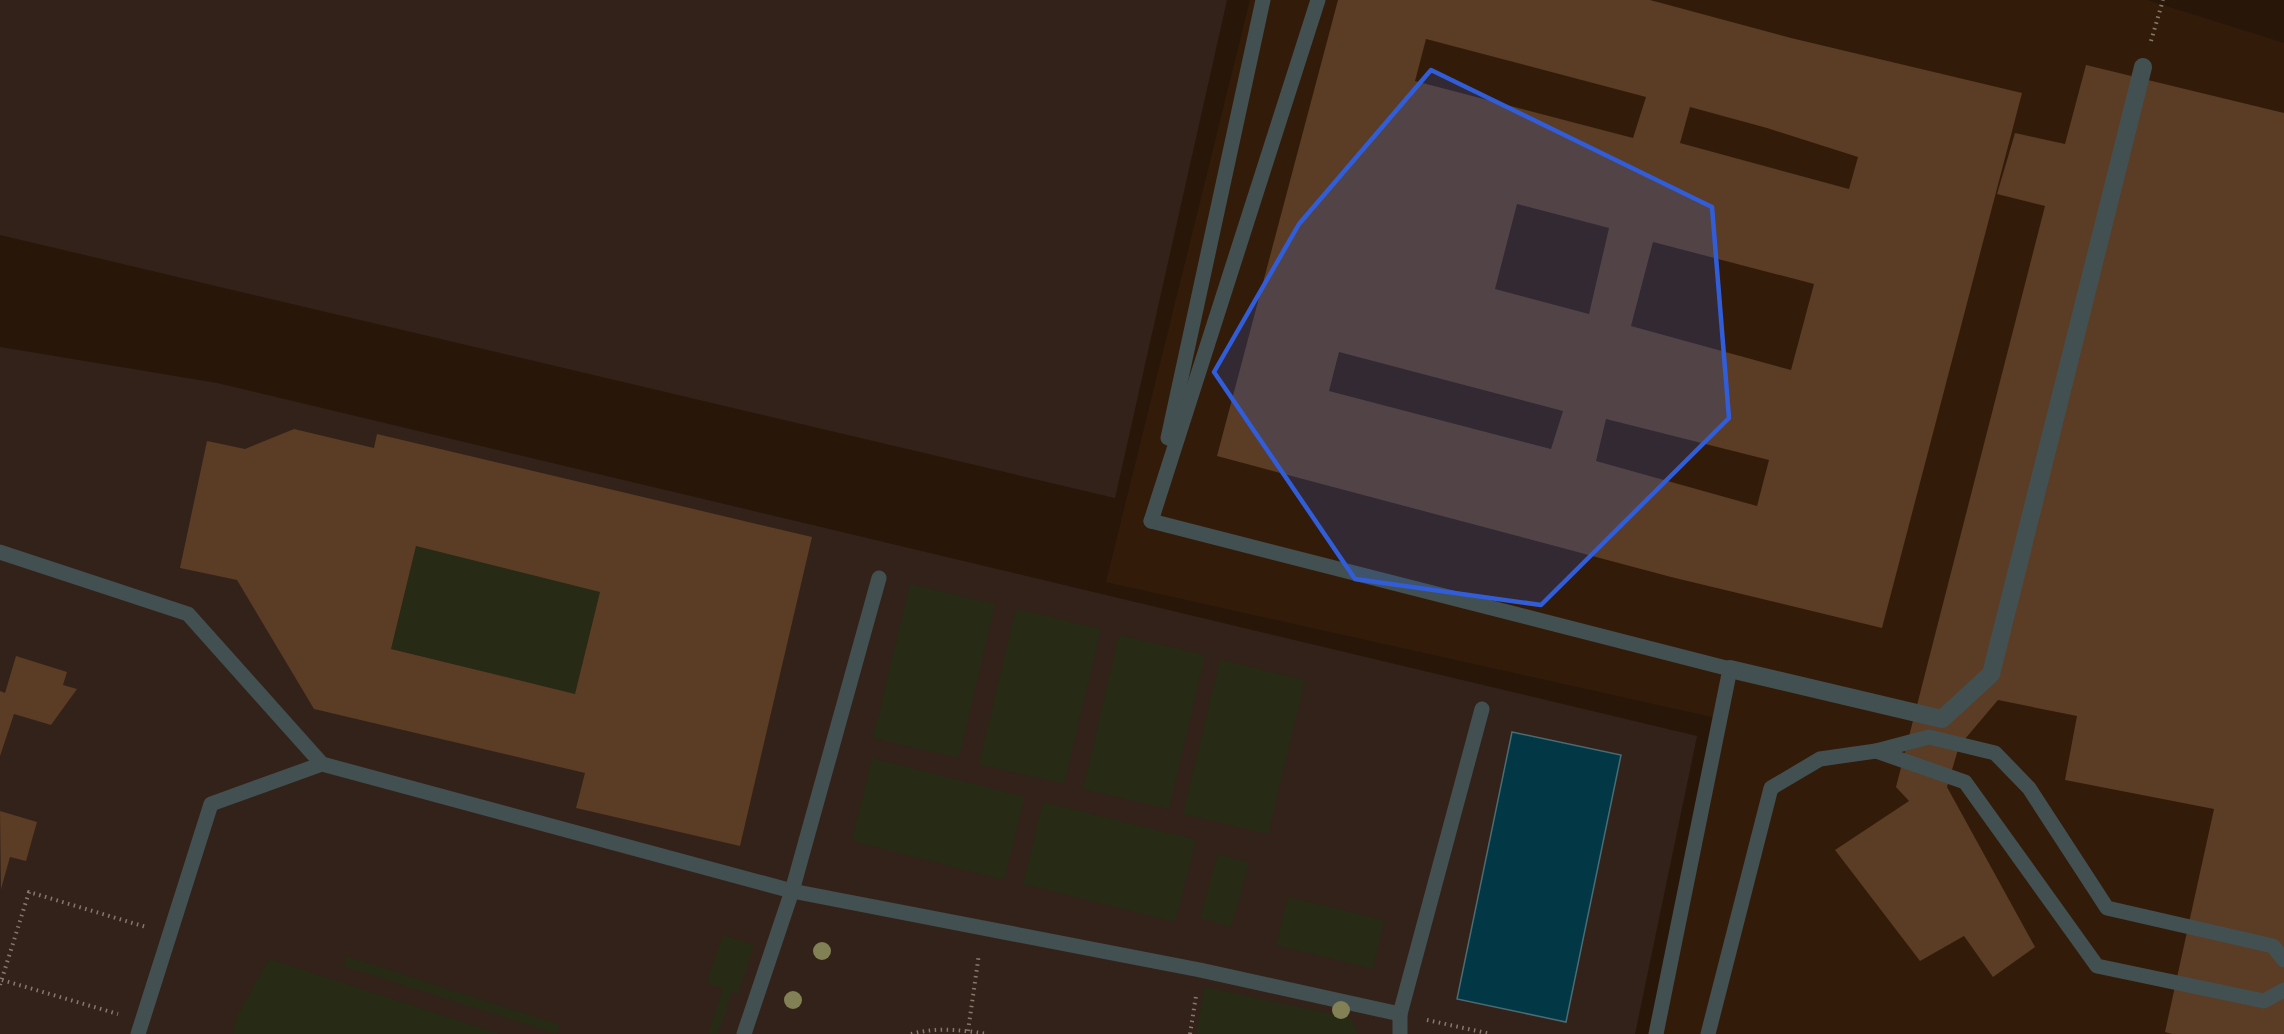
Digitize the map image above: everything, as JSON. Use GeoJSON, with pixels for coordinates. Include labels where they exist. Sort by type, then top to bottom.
{"type":"FeatureCollection","features":[{"type":"Feature","properties":{"kind":"street"},"geometry":{"type":"LineString","coordinates":[[1730,669],[1942,719],[1991,674],[2143,67]]}},
{"type":"Feature","properties":{"kind":"lane"},"geometry":{"type":"LineString","coordinates":[[1151,520],[1263,0]]}},
{"type":"Feature","properties":{"kind":"lane"},"geometry":{"type":"LineString","coordinates":[[1151,520],[1318,0]]}},
{"type":"Feature","properties":{"kind":"lane"},"geometry":{"type":"LineString","coordinates":[[1151,520],[1730,669],[1656,1034]]}},
{"type":"Feature","properties":{"kind":"lane"},"geometry":{"type":"LineString","coordinates":[[0,552],[188,614],[322,764],[792,891],[1200,970],[1400,1014]]}},
{"type":"Feature","properties":{"kind":"lane"},"geometry":{"type":"LineString","coordinates":[[744,1034],[792,891],[879,578]]}},
{"type":"Feature","properties":{"kind":"lane"},"geometry":{"type":"LineString","coordinates":[[1400,1034],[1400,1014],[1482,709]]}},
{"type":"Feature","properties":{"kind":"lane"},"geometry":{"type":"LineString","coordinates":[[1708,1034],[1771,788],[1820,759],[1876,752],[1929,737],[1995,753],[2029,788],[2107,908],[2273,946],[2284,960]]}},
{"type":"Feature","properties":{"kind":"lane"},"geometry":{"type":"LineString","coordinates":[[1876,752],[1965,782],[2097,966],[2264,1001],[2284,990]]}},
{"type":"Feature","properties":{"kind":"lane"},"geometry":{"type":"LineString","coordinates":[[140,1028],[211,804],[322,764]]}},
{"type":"Feature","properties":{"kind":"path"},"geometry":{"type":"LineString","coordinates":[[2143,67],[2163,0]]}},
{"type":"Feature","properties":{"kind":"path"},"geometry":{"type":"LineString","coordinates":[[0,985],[29,892],[170,934]]}},
{"type":"Feature","properties":{"kind":"path"},"geometry":{"type":"LineString","coordinates":[[968,1031],[982,927]]}},
{"type":"Feature","properties":{"kind":"path"},"geometry":{"type":"LineString","coordinates":[[1190,1034],[1200,970]]}},
{"type":"Feature","properties":{"kind":"path"},"geometry":{"type":"LineString","coordinates":[[2,980],[140,1028]]}},
{"type":"Feature","properties":{"kind":"path"},"geometry":{"type":"LineString","coordinates":[[1400,1014],[1491,1034]]}},
{"type":"Feature","properties":{"kind":"path"},"geometry":{"type":"LineString","coordinates":[[912,1034],[924,1031],[968,1031],[987,1034]]}},
{"type":"Feature","properties":{"kind":"highlighted area"},"geometry":{"type":"Polygon","coordinates":[[[1431,70],[1712,207],[1729,418],[1541,605],[1355,579],[1214,372],[1299,224],[1431,70]]]}},
{"type":"Feature","properties":{"kind":"shaded area"},"geometry":{"type":"Polygon","coordinates":[[[0,0],[1227,0],[1115,498],[0,235],[0,0]]]}},
{"type":"Feature","properties":{"kind":"shaded area"},"geometry":{"type":"Polygon","coordinates":[[[1250,0],[2147,0],[2284,43],[2284,1034],[1653,1034],[1721,719],[1106,582],[1250,0]]]}},
{"type":"Feature","properties":{"kind":"shaded area"},"geometry":{"type":"Polygon","coordinates":[[[0,347],[217,383],[1697,736],[1635,1034],[0,1034],[0,347]]]}},
{"type":"Feature","properties":{"kind":"green space"},"geometry":{"type":"Polygon","coordinates":[[[416,546],[600,592],[575,694],[391,649],[416,546]]]}},
{"type":"Feature","properties":{"kind":"green space"},"geometry":{"type":"Polygon","coordinates":[[[910,584],[995,604],[959,758],[873,738],[910,584]]]}},
{"type":"Feature","properties":{"kind":"green space"},"geometry":{"type":"Polygon","coordinates":[[[1016,609],[1101,629],[1064,784],[979,764],[1016,609]]]}},
{"type":"Feature","properties":{"kind":"green space"},"geometry":{"type":"Polygon","coordinates":[[[1119,635],[1205,655],[1169,809],[1083,789],[1119,635]]]}},
{"type":"Feature","properties":{"kind":"green space"},"geometry":{"type":"Polygon","coordinates":[[[1220,660],[1305,680],[1268,834],[1183,814],[1220,660]]]}},
{"type":"Feature","properties":{"kind":"green space"},"geometry":{"type":"Polygon","coordinates":[[[872,758],[1025,797],[1004,880],[852,841],[872,758]]]}},
{"type":"Feature","properties":{"kind":"green space"},"geometry":{"type":"Polygon","coordinates":[[[1043,802],[1196,840],[1175,922],[1023,884],[1043,802]]]}},
{"type":"Feature","properties":{"kind":"green space"},"geometry":{"type":"Polygon","coordinates":[[[1218,854],[1249,863],[1231,927],[1200,918],[1218,854]]]}},
{"type":"Feature","properties":{"kind":"green space"},"geometry":{"type":"Polygon","coordinates":[[[1288,897],[1384,920],[1373,969],[1276,945],[1288,897]]]}},
{"type":"Feature","properties":{"kind":"green space"},"geometry":{"type":"Polygon","coordinates":[[[723,935],[754,945],[738,993],[732,992],[718,1034],[708,1034],[723,989],[707,983],[723,935]]]}},
{"type":"Feature","properties":{"kind":"green space"},"geometry":{"type":"Polygon","coordinates":[[[346,956],[561,1025],[556,1034],[343,966],[346,956]]]}},
{"type":"Feature","properties":{"kind":"green space"},"geometry":{"type":"Polygon","coordinates":[[[269,959],[500,1034],[232,1034],[238,1014],[269,959]]]}},
{"type":"Feature","properties":{"kind":"green space"},"geometry":{"type":"Polygon","coordinates":[[[1204,987],[1351,1018],[1358,1034],[1196,1034],[1204,987]]]}},
{"type":"Feature","properties":{"kind":"water"},"geometry":{"type":"Polygon","coordinates":[[[1512,732],[1621,755],[1566,1022],[1457,999],[1512,732]]]}},
{"type":"Feature","properties":{"kind":"building"},"geometry":{"type":"Polygon","coordinates":[[[1338,0],[1650,0],[1791,38],[2022,93],[1882,628],[1671,577],[1217,456],[1338,0]],[[1426,39],[1415,81],[1633,138],[1646,97],[1426,39]],[[1690,107],[1680,143],[1849,189],[1858,157],[1767,128],[1690,107]],[[1517,204],[1495,289],[1589,314],[1609,228],[1517,204]],[[1653,242],[1631,326],[1791,370],[1814,284],[1653,242]],[[1339,352],[1329,391],[1551,449],[1563,411],[1339,352]],[[1606,419],[1596,461],[1757,506],[1769,460],[1606,419]]]}},
{"type":"Feature","properties":{"kind":"building"},"geometry":{"type":"Polygon","coordinates":[[[2086,65],[2284,113],[2284,1034],[2172,1034],[2165,1032],[2214,809],[2065,780],[2077,716],[1998,700],[1959,746],[1947,787],[2035,947],[1993,977],[1964,936],[1920,961],[1835,850],[1909,801],[1896,787],[2045,206],[1997,194],[2015,133],[2065,144],[2086,65]]]}},
{"type":"Feature","properties":{"kind":"building"},"geometry":{"type":"Polygon","coordinates":[[[294,429],[374,448],[377,434],[812,537],[740,846],[576,808],[585,773],[314,709],[237,580],[180,568],[207,441],[245,449],[294,429]],[[416,546],[391,649],[575,694],[600,592],[416,546]]]}},
{"type":"Feature","properties":{"kind":"building"},"geometry":{"type":"Polygon","coordinates":[[[16,656],[67,672],[63,685],[77,689],[51,725],[14,714],[0,756],[0,691],[5,693],[16,656]]]}},
{"type":"Feature","properties":{"kind":"building"},"geometry":{"type":"Polygon","coordinates":[[[0,811],[37,822],[26,861],[10,857],[1,889],[0,811]]]}}]}
